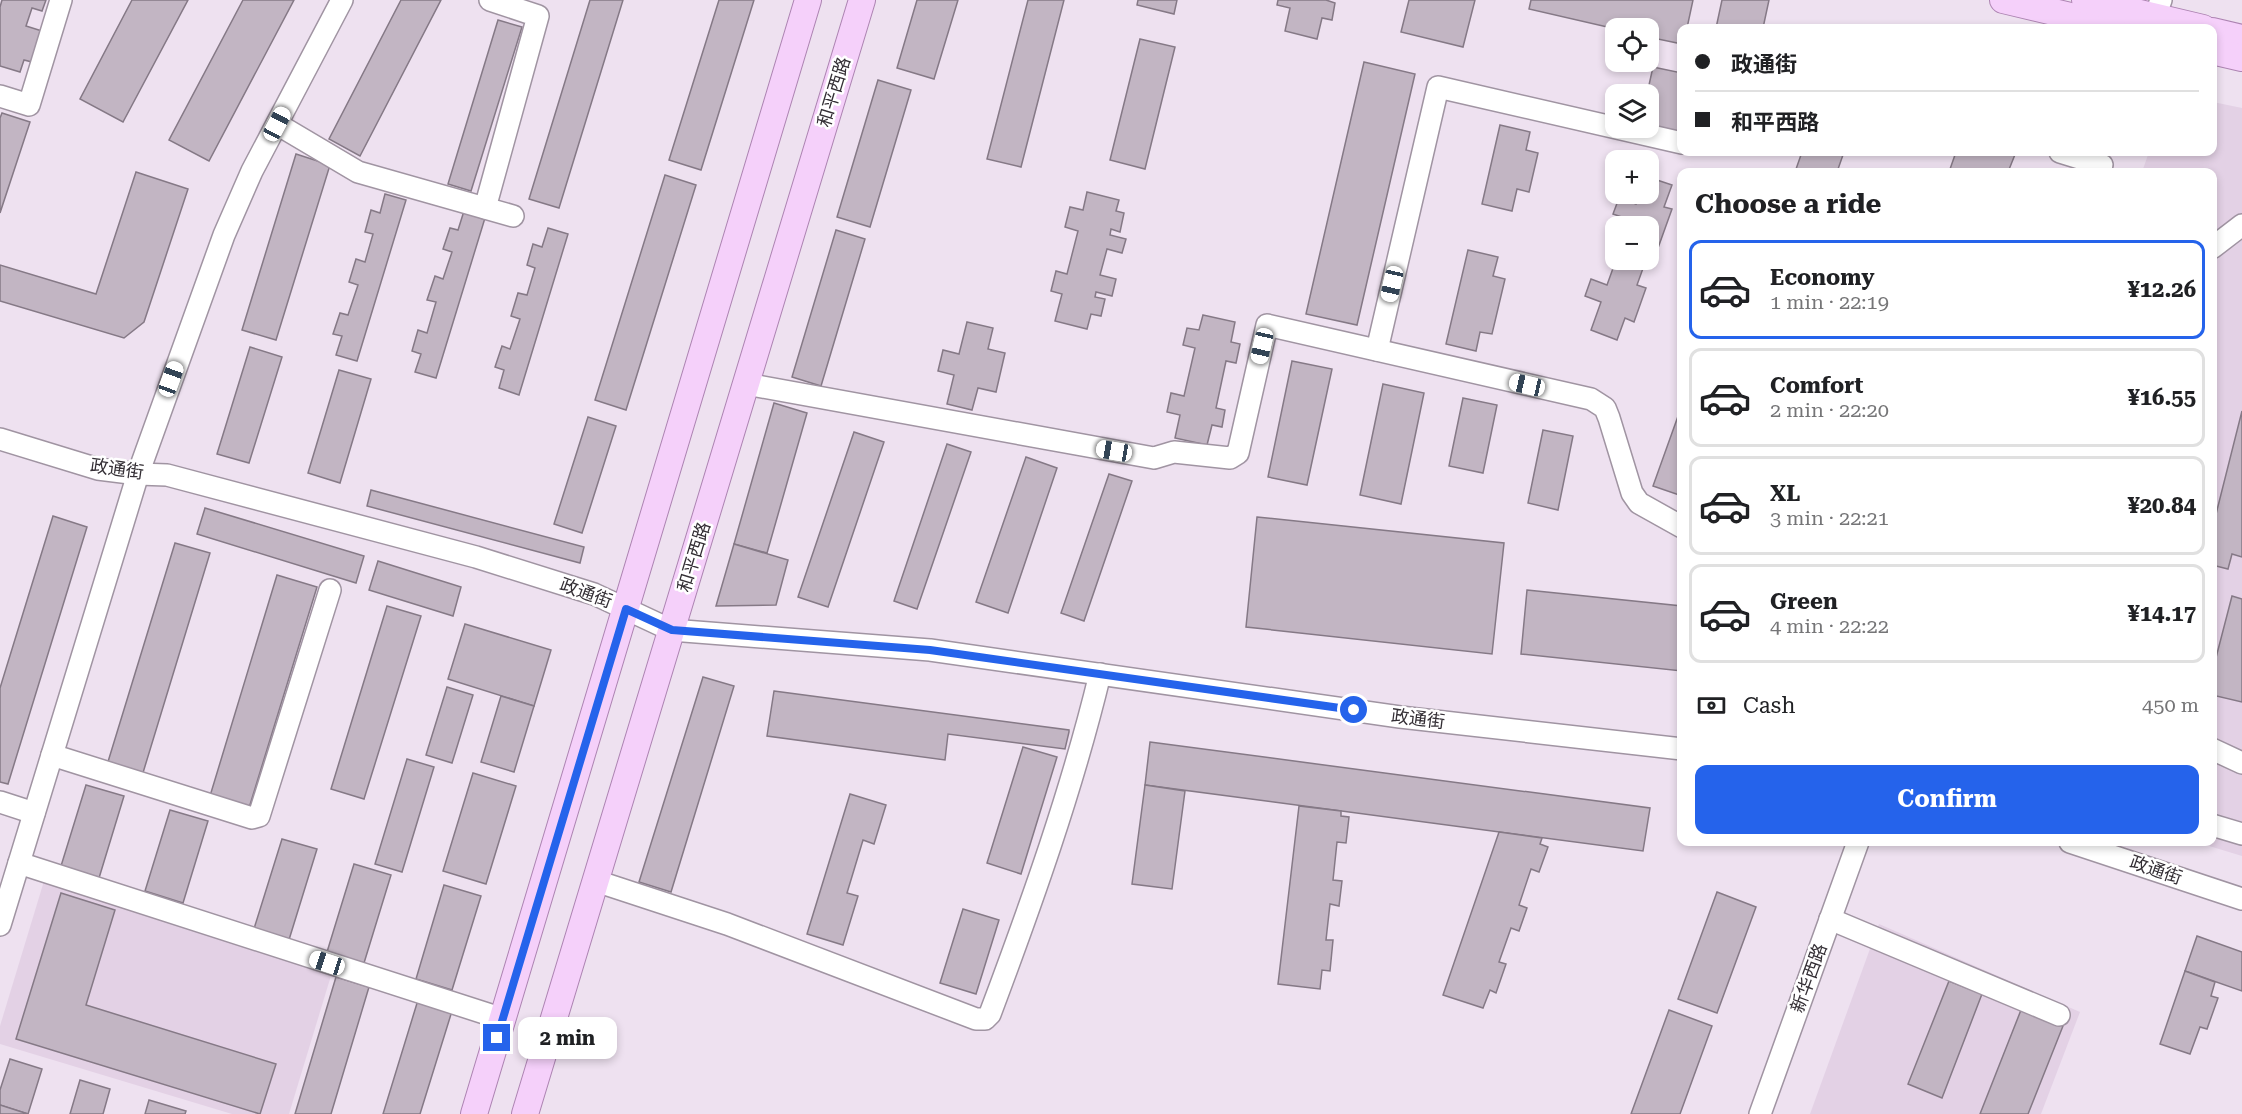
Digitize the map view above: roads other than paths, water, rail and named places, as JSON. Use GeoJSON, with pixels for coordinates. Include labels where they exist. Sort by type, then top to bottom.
{"type":"FeatureCollection","features":[{"type":"Feature","properties":{"kind":"main road"},"geometry":{"type":"LineString","coordinates":[[474,1114],[808,0]]}},
{"type":"Feature","properties":{"kind":"main road","name":"和平西路"},"geometry":{"type":"LineString","coordinates":[[525,1114],[862,0]]}},
{"type":"Feature","properties":{"kind":"main road"},"geometry":{"type":"LineString","coordinates":[[2002,0],[2104,24]]}},
{"type":"Feature","properties":{"kind":"main road"},"geometry":{"type":"LineString","coordinates":[[2085,0],[2189,24]]}},
{"type":"Feature","properties":{"kind":"main road"},"geometry":{"type":"LineString","coordinates":[[2217,32],[2242,38]]}},
{"type":"Feature","properties":{"kind":"main road"},"geometry":{"type":"LineString","coordinates":[[2217,52],[2242,58]]}},
{"type":"Feature","properties":{"kind":"street"},"geometry":{"type":"LineString","coordinates":[[0,96],[29,105],[61,0]]}},
{"type":"Feature","properties":{"kind":"street"},"geometry":{"type":"LineString","coordinates":[[0,925],[138,474],[224,234],[252,171],[342,0]]}},
{"type":"Feature","properties":{"kind":"street"},"geometry":{"type":"LineString","coordinates":[[485,208],[538,16],[490,0]]}},
{"type":"Feature","properties":{"kind":"street"},"geometry":{"type":"LineString","coordinates":[[1377,350],[1438,87],[1677,142]]}},
{"type":"Feature","properties":{"kind":"street"},"geometry":{"type":"LineString","coordinates":[[277,124],[358,172],[513,216]]}},
{"type":"Feature","properties":{"kind":"street"},"geometry":{"type":"LineString","coordinates":[[2075,156],[2102,163]]}},
{"type":"Feature","properties":{"kind":"street"},"geometry":{"type":"LineString","coordinates":[[2217,244],[2242,225]]}},
{"type":"Feature","properties":{"kind":"street"},"geometry":{"type":"LineString","coordinates":[[746,384],[1154,458],[1174,452],[1230,458],[1238,453],[1267,325],[1591,399],[1605,408],[1632,493],[1639,503],[1677,524]]}},
{"type":"Feature","properties":{"kind":"street","name":"政通街"},"geometry":{"type":"LineString","coordinates":[[0,439],[98,469],[167,475],[476,557],[594,594],[672,630],[930,650],[1400,717],[1677,748]]}},
{"type":"Feature","properties":{"kind":"street"},"geometry":{"type":"LineString","coordinates":[[52,755],[252,818],[259,816],[330,590]]}},
{"type":"Feature","properties":{"kind":"street"},"geometry":{"type":"LineString","coordinates":[[596,881],[727,924],[976,1019],[985,1019],[990,1014],[1043,871],[1085,738],[1100,674]]}},
{"type":"Feature","properties":{"kind":"street"},"geometry":{"type":"LineString","coordinates":[[2217,751],[2242,763]]}},
{"type":"Feature","properties":{"kind":"street"},"geometry":{"type":"LineString","coordinates":[[0,802],[34,813]]}},
{"type":"Feature","properties":{"kind":"street"},"geometry":{"type":"LineString","coordinates":[[2217,826],[2242,834]]}},
{"type":"Feature","properties":{"kind":"street","name":"新华西路"},"geometry":{"type":"LineString","coordinates":[[1760,1114],[1857,846]]}},
{"type":"Feature","properties":{"kind":"street","name":"政通街"},"geometry":{"type":"LineString","coordinates":[[2082,846],[2242,899]]}},
{"type":"Feature","properties":{"kind":"street"},"geometry":{"type":"LineString","coordinates":[[19,863],[503,1019]]}},
{"type":"Feature","properties":{"kind":"street"},"geometry":{"type":"LineString","coordinates":[[1830,920],[2059,1015]]}}]}
